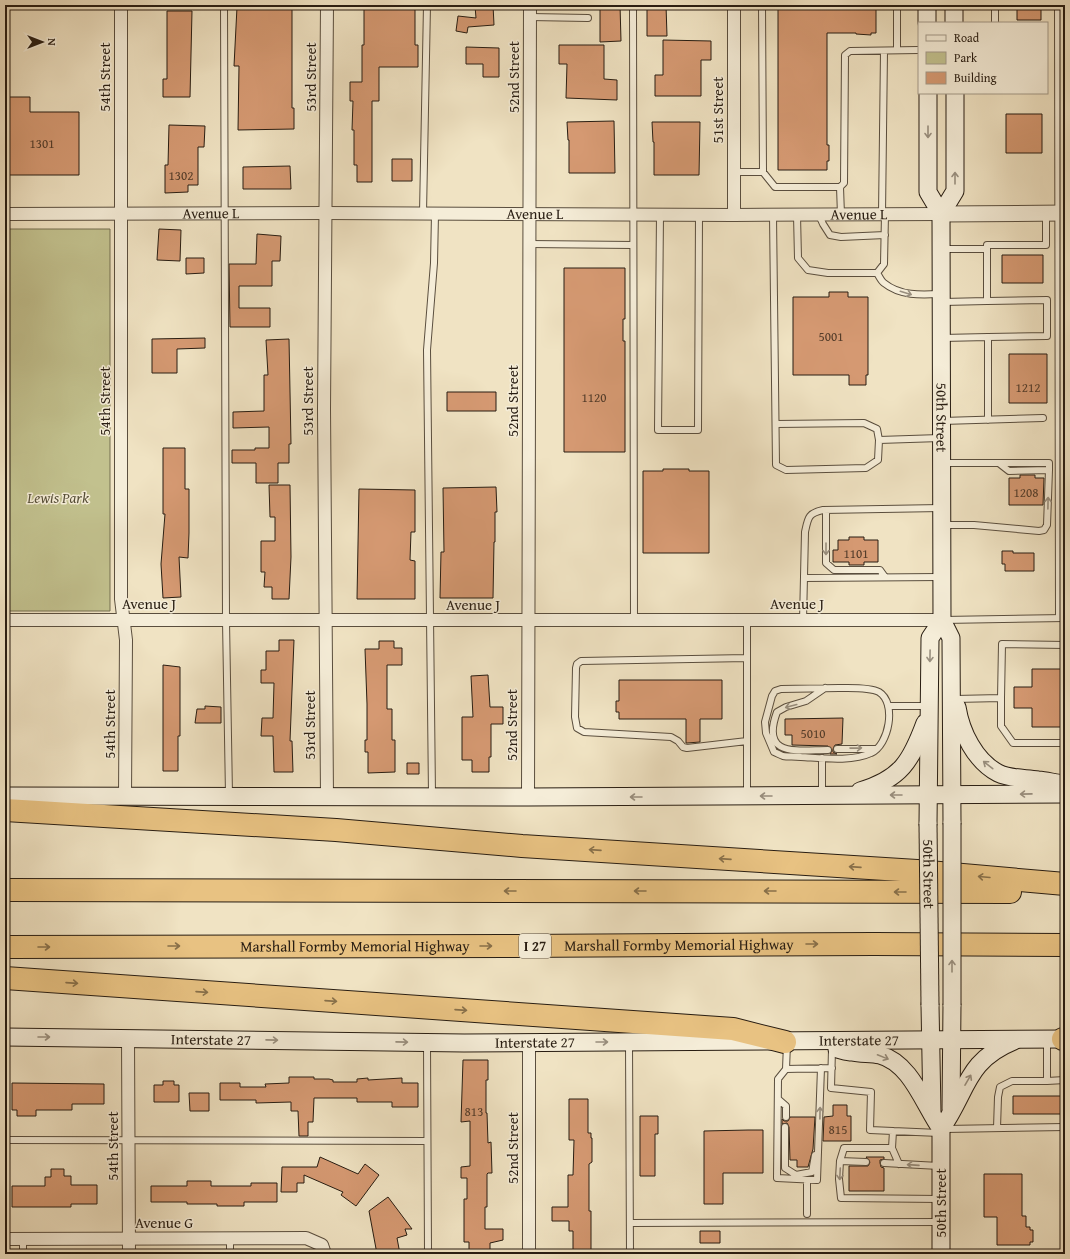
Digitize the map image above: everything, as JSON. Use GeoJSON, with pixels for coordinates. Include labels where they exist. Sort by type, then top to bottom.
{"type":"FeatureCollection","features":[{"type":"Feature","properties":{"kind":"highway"},"geometry":{"type":"LineString","coordinates":[[5,810],[328,830],[522,846],[917,871],[1065,884]]}},
{"type":"Feature","properties":{"kind":"highway"},"geometry":{"type":"LineString","coordinates":[[5,890],[868,891],[1065,893]]}},
{"type":"Feature","properties":{"kind":"highway","name":"Marshall Formby Memorial Highway"},"geometry":{"type":"LineString","coordinates":[[5,947],[874,944],[1065,945]]}},
{"type":"Feature","properties":{"kind":"highway"},"geometry":{"type":"LineString","coordinates":[[5,978],[733,1029],[792,1042]]}},
{"type":"Feature","properties":{"kind":"main road"},"geometry":{"type":"LineString","coordinates":[[927,5],[927,22]]}},
{"type":"Feature","properties":{"kind":"main road"},"geometry":{"type":"LineString","coordinates":[[954,5],[954,22]]}},
{"type":"Feature","properties":{"kind":"main road"},"geometry":{"type":"LineString","coordinates":[[928,94],[928,192],[941,214],[955,191],[955,94]]}},
{"type":"Feature","properties":{"kind":"main road","name":"50th Street"},"geometry":{"type":"LineString","coordinates":[[941,214],[942,620],[951,638],[951,1115]]}},
{"type":"Feature","properties":{"kind":"main road","name":"50th Street"},"geometry":{"type":"LineString","coordinates":[[941,1254],[941,1167],[930,1040],[928,795],[930,638],[942,620]]}},
{"type":"Feature","properties":{"kind":"main road"},"geometry":{"type":"LineString","coordinates":[[951,677],[958,712],[964,732],[982,761],[999,774],[1015,778],[1065,784]]}},
{"type":"Feature","properties":{"kind":"main road"},"geometry":{"type":"LineString","coordinates":[[828,796],[857,792],[876,786],[890,779],[902,768],[911,756],[929,708]]}},
{"type":"Feature","properties":{"kind":"main road"},"geometry":{"type":"LineString","coordinates":[[5,796],[528,797],[1065,794]]}},
{"type":"Feature","properties":{"kind":"main road","name":"Interstate 27"},"geometry":{"type":"LineString","coordinates":[[5,1037],[427,1042],[792,1042],[1060,1039]]}},
{"type":"Feature","properties":{"kind":"main road"},"geometry":{"type":"LineString","coordinates":[[792,1042],[852,1052],[881,1055],[887,1058],[906,1072],[920,1093],[938,1126],[951,1115],[966,1082],[980,1062],[995,1050],[1018,1040]]}},
{"type":"Feature","properties":{"kind":"street","name":"54th Street"},"geometry":{"type":"LineString","coordinates":[[121,5],[121,591],[126,640],[125,796]]}},
{"type":"Feature","properties":{"kind":"street","name":"53rd Street"},"geometry":{"type":"LineString","coordinates":[[327,5],[324,409],[327,796]]}},
{"type":"Feature","properties":{"kind":"street","name":"51st Street"},"geometry":{"type":"LineString","coordinates":[[734,5],[734,215]]}},
{"type":"Feature","properties":{"kind":"street","name":"52nd Street"},"geometry":{"type":"LineString","coordinates":[[528,797],[527,621],[530,11]]}},
{"type":"Feature","properties":{"kind":"street","name":"Avenue L"},"geometry":{"type":"LineString","coordinates":[[5,214],[326,213],[797,215],[1057,213]]}},
{"type":"Feature","properties":{"kind":"street","name":"Avenue J"},"geometry":{"type":"LineString","coordinates":[[5,620],[942,620]]}},
{"type":"Feature","properties":{"kind":"street","name":"54th Street"},"geometry":{"type":"LineString","coordinates":[[128,1038],[129,1254]]}},
{"type":"Feature","properties":{"kind":"street","name":"52nd Street"},"geometry":{"type":"LineString","coordinates":[[529,1042],[529,1254]]}},
{"type":"Feature","properties":{"kind":"street","name":"Avenue G"},"geometry":{"type":"LineString","coordinates":[[5,1239],[306,1238],[323,1250]]}},
{"type":"Feature","properties":{"kind":"lane"},"geometry":{"type":"LineString","coordinates":[[224,5],[226,620],[229,796]]}},
{"type":"Feature","properties":{"kind":"lane"},"geometry":{"type":"LineString","coordinates":[[428,5],[429,214],[434,263],[427,350],[432,797]]}},
{"type":"Feature","properties":{"kind":"lane"},"geometry":{"type":"LineString","coordinates":[[633,5],[634,620]]}},
{"type":"Feature","properties":{"kind":"lane"},"geometry":{"type":"LineString","coordinates":[[762,5],[763,172],[775,186],[840,186],[844,183],[845,55],[850,51],[918,50]]}},
{"type":"Feature","properties":{"kind":"lane"},"geometry":{"type":"LineString","coordinates":[[897,5],[897,50]]}},
{"type":"Feature","properties":{"kind":"lane"},"geometry":{"type":"LineString","coordinates":[[995,5],[995,22]]}},
{"type":"Feature","properties":{"kind":"lane"},"geometry":{"type":"LineString","coordinates":[[942,620],[1062,618],[1057,213],[1058,5]]}},
{"type":"Feature","properties":{"kind":"lane"},"geometry":{"type":"LineString","coordinates":[[530,11],[588,18]]}},
{"type":"Feature","properties":{"kind":"lane"},"geometry":{"type":"LineString","coordinates":[[877,273],[884,264],[885,235],[883,214],[884,51]]}},
{"type":"Feature","properties":{"kind":"lane"},"geometry":{"type":"LineString","coordinates":[[734,172],[763,172]]}},
{"type":"Feature","properties":{"kind":"lane"},"geometry":{"type":"LineString","coordinates":[[840,186],[841,214]]}},
{"type":"Feature","properties":{"kind":"lane"},"geometry":{"type":"LineString","coordinates":[[987,301],[987,245],[1046,245],[1057,213]]}},
{"type":"Feature","properties":{"kind":"lane"},"geometry":{"type":"LineString","coordinates":[[818,214],[822,224],[830,235],[841,237],[885,235]]}},
{"type":"Feature","properties":{"kind":"lane"},"geometry":{"type":"LineString","coordinates":[[660,215],[658,430],[698,430],[698,215]]}},
{"type":"Feature","properties":{"kind":"lane"},"geometry":{"type":"LineString","coordinates":[[773,215],[776,465],[786,470],[866,468],[878,460],[879,440],[877,429],[864,423],[776,424]]}},
{"type":"Feature","properties":{"kind":"lane"},"geometry":{"type":"LineString","coordinates":[[797,215],[798,258],[808,270],[828,273],[877,273]]}},
{"type":"Feature","properties":{"kind":"lane"},"geometry":{"type":"LineString","coordinates":[[529,244],[633,245]]}},
{"type":"Feature","properties":{"kind":"lane"},"geometry":{"type":"LineString","coordinates":[[941,249],[987,249]]}},
{"type":"Feature","properties":{"kind":"lane"},"geometry":{"type":"LineString","coordinates":[[877,273],[884,283],[916,296],[987,301],[1047,300],[1047,336],[942,338]]}},
{"type":"Feature","properties":{"kind":"lane"},"geometry":{"type":"LineString","coordinates":[[988,337],[988,420]]}},
{"type":"Feature","properties":{"kind":"lane"},"geometry":{"type":"LineString","coordinates":[[879,440],[988,420],[1043,418]]}},
{"type":"Feature","properties":{"kind":"lane"},"geometry":{"type":"LineString","coordinates":[[942,463],[1049,463],[1049,470],[1048,525],[1044,530],[1039,531],[974,525],[942,525]]}},
{"type":"Feature","properties":{"kind":"lane"},"geometry":{"type":"LineString","coordinates":[[803,620],[805,532],[808,519],[814,512],[826,510],[942,508]]}},
{"type":"Feature","properties":{"kind":"lane"},"geometry":{"type":"LineString","coordinates":[[826,510],[826,563],[834,570],[880,570],[885,577]]}},
{"type":"Feature","properties":{"kind":"lane"},"geometry":{"type":"LineString","coordinates":[[804,578],[942,577]]}},
{"type":"Feature","properties":{"kind":"lane"},"geometry":{"type":"LineString","coordinates":[[747,620],[747,796]]}},
{"type":"Feature","properties":{"kind":"lane"},"geometry":{"type":"LineString","coordinates":[[1065,645],[1002,644],[1001,698],[1001,726],[1013,743],[1065,743]]}},
{"type":"Feature","properties":{"kind":"lane"},"geometry":{"type":"LineString","coordinates":[[747,658],[581,660],[577,664],[576,668],[575,717],[577,728],[584,732],[671,737],[678,741],[683,747],[687,748],[747,740]]}},
{"type":"Feature","properties":{"kind":"lane"},"geometry":{"type":"LineString","coordinates":[[825,688],[806,701],[786,707],[777,712],[774,721],[773,735],[776,743],[781,748],[788,750],[828,750]]}},
{"type":"Feature","properties":{"kind":"lane"},"geometry":{"type":"LineString","coordinates":[[825,688],[874,690],[880,693],[886,700],[888,706],[889,720],[884,739],[872,753],[856,757],[822,758],[783,756],[774,752],[766,733],[765,722],[772,696],[775,691],[781,689],[825,688]]}},
{"type":"Feature","properties":{"kind":"lane"},"geometry":{"type":"LineString","coordinates":[[955,699],[1001,698]]}},
{"type":"Feature","properties":{"kind":"lane"},"geometry":{"type":"LineString","coordinates":[[888,706],[929,708]]}},
{"type":"Feature","properties":{"kind":"lane"},"geometry":{"type":"LineString","coordinates":[[837,749],[876,749]]}},
{"type":"Feature","properties":{"kind":"lane"},"geometry":{"type":"LineString","coordinates":[[822,758],[828,796]]}},
{"type":"Feature","properties":{"kind":"lane"},"geometry":{"type":"LineString","coordinates":[[1047,1081],[1060,1039]]}},
{"type":"Feature","properties":{"kind":"lane"},"geometry":{"type":"LineString","coordinates":[[427,1042],[428,1254]]}},
{"type":"Feature","properties":{"kind":"lane"},"geometry":{"type":"LineString","coordinates":[[629,1042],[630,1254]]}},
{"type":"Feature","properties":{"kind":"lane"},"geometry":{"type":"LineString","coordinates":[[792,1042],[786,1069],[778,1079],[777,1178],[817,1180],[820,1068]]}},
{"type":"Feature","properties":{"kind":"lane"},"geometry":{"type":"LineString","coordinates":[[832,1048],[831,1088],[871,1092],[870,1130],[893,1132],[938,1126],[997,1128],[1065,1127]]}},
{"type":"Feature","properties":{"kind":"lane"},"geometry":{"type":"LineString","coordinates":[[786,1069],[832,1068]]}},
{"type":"Feature","properties":{"kind":"lane"},"geometry":{"type":"LineString","coordinates":[[997,1128],[998,1097],[1000,1087],[1012,1081],[1065,1080]]}},
{"type":"Feature","properties":{"kind":"lane"},"geometry":{"type":"LineString","coordinates":[[778,1099],[786,1106],[786,1117]]}},
{"type":"Feature","properties":{"kind":"lane"},"geometry":{"type":"LineString","coordinates":[[785,1127],[785,1168],[796,1175],[812,1172],[816,1142],[819,1138]]}},
{"type":"Feature","properties":{"kind":"lane"},"geometry":{"type":"LineString","coordinates":[[893,1132],[892,1148],[899,1164]]}},
{"type":"Feature","properties":{"kind":"lane"},"geometry":{"type":"LineString","coordinates":[[5,1140],[427,1141]]}},
{"type":"Feature","properties":{"kind":"lane"},"geometry":{"type":"LineString","coordinates":[[892,1148],[844,1148],[840,1161],[839,1179],[841,1198],[940,1200]]}},
{"type":"Feature","properties":{"kind":"lane"},"geometry":{"type":"LineString","coordinates":[[840,1161],[866,1162]]}},
{"type":"Feature","properties":{"kind":"lane"},"geometry":{"type":"LineString","coordinates":[[884,1163],[941,1167]]}},
{"type":"Feature","properties":{"kind":"lane"},"geometry":{"type":"LineString","coordinates":[[807,1180],[807,1214]]}},
{"type":"Feature","properties":{"kind":"lane"},"geometry":{"type":"LineString","coordinates":[[630,1223],[941,1222]]}},
{"type":"Feature","properties":{"kind":"lane"},"geometry":{"type":"LineString","coordinates":[[230,1238],[230,1254]]}},
{"type":"Feature","properties":{"kind":"lane"},"geometry":{"type":"LineString","coordinates":[[23,1239],[23,1254]]}},
{"type":"Feature","properties":{"kind":"green space","name":"Lewis Park"},"geometry":{"type":"Polygon","coordinates":[[[5,229],[110,229],[110,611],[5,611],[5,229]]]}},
{"type":"Feature","properties":{"kind":"building"},"geometry":{"type":"Polygon","coordinates":[[[364,5],[415,5],[415,45],[418,45],[418,67],[379,67],[379,101],[372,101],[372,182],[357,182],[357,165],[354,165],[354,130],[352,130],[353,101],[350,101],[350,82],[362,82],[364,5]]]}},
{"type":"Feature","properties":{"kind":"building"},"geometry":{"type":"Polygon","coordinates":[[[493,5],[494,25],[468,27],[467,33],[456,31],[458,16],[476,18],[475,6],[493,5]]]}},
{"type":"Feature","properties":{"kind":"building"},"geometry":{"type":"Polygon","coordinates":[[[600,5],[620,5],[621,41],[600,42],[600,5]]]}},
{"type":"Feature","properties":{"kind":"building"},"geometry":{"type":"Polygon","coordinates":[[[647,5],[666,5],[667,36],[647,36],[647,5]]]}},
{"type":"Feature","properties":{"kind":"building"},"geometry":{"type":"Polygon","coordinates":[[[778,5],[876,5],[876,33],[871,33],[871,35],[856,33],[827,33],[827,145],[829,145],[829,161],[827,161],[827,170],[778,170],[778,5]]]}},
{"type":"Feature","properties":{"kind":"building"},"geometry":{"type":"Polygon","coordinates":[[[1017,5],[1041,5],[1041,20],[1017,20],[1017,5]]]}},
{"type":"Feature","properties":{"kind":"building"},"geometry":{"type":"Polygon","coordinates":[[[237,7],[292,7],[292,108],[294,108],[294,129],[238,130],[239,66],[234,66],[237,7]]]}},
{"type":"Feature","properties":{"kind":"building"},"geometry":{"type":"Polygon","coordinates":[[[167,11],[192,11],[190,97],[163,97],[163,79],[167,79],[167,11]]]}},
{"type":"Feature","properties":{"kind":"building"},"geometry":{"type":"Polygon","coordinates":[[[663,40],[711,41],[711,60],[701,60],[701,96],[655,96],[655,75],[663,75],[663,40]]]}},
{"type":"Feature","properties":{"kind":"building"},"geometry":{"type":"Polygon","coordinates":[[[559,45],[604,45],[604,79],[617,80],[617,100],[566,98],[567,64],[559,64],[559,45]]]}},
{"type":"Feature","properties":{"kind":"building"},"geometry":{"type":"Polygon","coordinates":[[[466,47],[499,48],[499,77],[483,77],[483,64],[466,64],[466,47]]]}},
{"type":"Feature","properties":{"kind":"building"},"geometry":{"type":"Polygon","coordinates":[[[6,97],[30,97],[30,112],[79,112],[79,175],[5,175],[6,97]]]}},
{"type":"Feature","properties":{"kind":"building"},"geometry":{"type":"Polygon","coordinates":[[[1006,114],[1042,114],[1042,153],[1006,153],[1006,114]]]}},
{"type":"Feature","properties":{"kind":"building"},"geometry":{"type":"Polygon","coordinates":[[[614,121],[615,173],[569,173],[569,140],[567,122],[614,121]]]}},
{"type":"Feature","properties":{"kind":"building"},"geometry":{"type":"Polygon","coordinates":[[[652,122],[700,122],[699,175],[654,175],[654,142],[652,122]]]}},
{"type":"Feature","properties":{"kind":"building"},"geometry":{"type":"Polygon","coordinates":[[[169,125],[205,126],[204,147],[198,147],[198,185],[188,185],[188,192],[165,193],[165,165],[168,165],[169,125]]]}},
{"type":"Feature","properties":{"kind":"building"},"geometry":{"type":"Polygon","coordinates":[[[392,159],[412,159],[412,181],[392,181],[392,159]]]}},
{"type":"Feature","properties":{"kind":"building"},"geometry":{"type":"Polygon","coordinates":[[[290,166],[291,189],[243,189],[243,167],[290,166]]]}},
{"type":"Feature","properties":{"kind":"building"},"geometry":{"type":"Polygon","coordinates":[[[159,229],[181,230],[180,261],[157,260],[159,229]]]}},
{"type":"Feature","properties":{"kind":"building"},"geometry":{"type":"Polygon","coordinates":[[[257,234],[281,236],[280,261],[272,261],[272,286],[239,286],[239,308],[270,308],[270,327],[230,327],[229,264],[256,264],[257,234]]]}},
{"type":"Feature","properties":{"kind":"building"},"geometry":{"type":"Polygon","coordinates":[[[1002,255],[1043,255],[1043,283],[1002,283],[1002,255]]]}},
{"type":"Feature","properties":{"kind":"building"},"geometry":{"type":"Polygon","coordinates":[[[186,258],[204,258],[204,273],[186,274],[186,258]]]}},
{"type":"Feature","properties":{"kind":"building"},"geometry":{"type":"Polygon","coordinates":[[[564,268],[625,268],[625,319],[623,319],[623,341],[625,341],[625,452],[564,452],[564,268]]]}},
{"type":"Feature","properties":{"kind":"building"},"geometry":{"type":"Polygon","coordinates":[[[829,292],[848,292],[848,297],[868,297],[868,375],[866,375],[866,385],[849,385],[849,375],[793,375],[793,297],[829,297],[829,292]]]}},
{"type":"Feature","properties":{"kind":"building"},"geometry":{"type":"Polygon","coordinates":[[[205,338],[205,348],[177,349],[177,373],[152,373],[152,339],[205,338]]]}},
{"type":"Feature","properties":{"kind":"building"},"geometry":{"type":"Polygon","coordinates":[[[289,339],[291,444],[289,444],[289,463],[278,463],[278,483],[256,483],[256,463],[232,463],[232,450],[255,450],[255,448],[269,448],[269,427],[233,428],[233,412],[264,411],[264,375],[268,375],[266,340],[289,339]]]}},
{"type":"Feature","properties":{"kind":"building"},"geometry":{"type":"Polygon","coordinates":[[[1009,354],[1047,354],[1047,403],[1009,403],[1009,354]]]}},
{"type":"Feature","properties":{"kind":"building"},"geometry":{"type":"Polygon","coordinates":[[[447,392],[496,392],[496,411],[447,411],[447,392]]]}},
{"type":"Feature","properties":{"kind":"building"},"geometry":{"type":"Polygon","coordinates":[[[163,448],[185,448],[185,489],[189,489],[189,533],[188,558],[179,557],[181,597],[163,598],[161,564],[165,514],[163,514],[163,448]]]}},
{"type":"Feature","properties":{"kind":"building"},"geometry":{"type":"Polygon","coordinates":[[[663,469],[709,471],[709,553],[643,553],[643,471],[663,471],[663,469]]]}},
{"type":"Feature","properties":{"kind":"building"},"geometry":{"type":"Polygon","coordinates":[[[1020,475],[1035,475],[1035,478],[1044,478],[1043,505],[1009,505],[1009,478],[1020,478],[1020,475]]]}},
{"type":"Feature","properties":{"kind":"building"},"geometry":{"type":"Polygon","coordinates":[[[269,485],[290,485],[291,557],[289,599],[272,599],[272,587],[264,587],[265,572],[261,572],[261,541],[275,541],[275,517],[270,517],[269,485]]]}},
{"type":"Feature","properties":{"kind":"building"},"geometry":{"type":"Polygon","coordinates":[[[496,487],[497,512],[495,512],[493,598],[440,598],[441,552],[444,552],[443,488],[496,487]]]}},
{"type":"Feature","properties":{"kind":"building"},"geometry":{"type":"Polygon","coordinates":[[[359,489],[415,490],[415,532],[411,532],[410,560],[415,561],[415,599],[357,599],[359,489]]]}},
{"type":"Feature","properties":{"kind":"building"},"geometry":{"type":"Polygon","coordinates":[[[849,537],[864,537],[864,540],[878,540],[878,562],[864,562],[864,565],[849,565],[849,562],[833,562],[833,550],[838,550],[838,540],[849,540],[849,537]]]}},
{"type":"Feature","properties":{"kind":"building"},"geometry":{"type":"Polygon","coordinates":[[[1002,551],[1013,551],[1013,553],[1034,553],[1034,571],[1005,571],[1005,564],[1002,564],[1002,551]]]}},
{"type":"Feature","properties":{"kind":"building"},"geometry":{"type":"Polygon","coordinates":[[[279,640],[294,640],[290,741],[292,741],[293,772],[274,772],[273,736],[261,736],[262,718],[273,718],[274,683],[261,683],[261,670],[266,670],[266,651],[279,651],[279,640]]]}},
{"type":"Feature","properties":{"kind":"building"},"geometry":{"type":"Polygon","coordinates":[[[379,641],[394,641],[394,648],[402,648],[402,665],[387,665],[387,709],[392,709],[392,740],[395,740],[395,772],[368,773],[368,752],[365,752],[365,740],[367,740],[367,704],[365,649],[379,649],[379,641]]]}},
{"type":"Feature","properties":{"kind":"building"},"geometry":{"type":"Polygon","coordinates":[[[163,665],[180,667],[180,736],[178,736],[178,771],[163,771],[163,665]]]}},
{"type":"Feature","properties":{"kind":"building"},"geometry":{"type":"Polygon","coordinates":[[[1032,669],[1065,669],[1065,727],[1032,727],[1032,708],[1014,708],[1014,687],[1032,687],[1032,669]]]}},
{"type":"Feature","properties":{"kind":"building"},"geometry":{"type":"Polygon","coordinates":[[[488,675],[490,707],[503,707],[503,724],[491,724],[491,757],[489,757],[489,772],[472,772],[472,760],[462,760],[462,717],[473,717],[471,676],[488,675]]]}},
{"type":"Feature","properties":{"kind":"building"},"geometry":{"type":"Polygon","coordinates":[[[619,680],[722,680],[722,719],[700,719],[700,742],[686,743],[686,719],[619,719],[619,712],[616,712],[616,701],[619,701],[619,680]]]}},
{"type":"Feature","properties":{"kind":"building"},"geometry":{"type":"Polygon","coordinates":[[[205,706],[221,707],[221,723],[195,723],[197,709],[205,709],[205,706]]]}},
{"type":"Feature","properties":{"kind":"building"},"geometry":{"type":"Polygon","coordinates":[[[843,718],[842,744],[835,745],[833,749],[833,752],[837,754],[830,754],[832,750],[828,746],[792,745],[792,735],[785,735],[785,719],[843,718]]]}},
{"type":"Feature","properties":{"kind":"building"},"geometry":{"type":"Polygon","coordinates":[[[407,763],[419,763],[419,774],[407,774],[407,763]]]}},
{"type":"Feature","properties":{"kind":"building"},"geometry":{"type":"Polygon","coordinates":[[[463,1060],[488,1060],[488,1080],[486,1080],[486,1113],[488,1143],[491,1142],[492,1173],[487,1174],[485,1229],[503,1229],[503,1240],[490,1243],[490,1250],[487,1251],[487,1254],[469,1254],[469,1242],[464,1242],[464,1199],[467,1199],[467,1178],[461,1178],[461,1167],[470,1166],[470,1121],[461,1122],[463,1060]]]}},
{"type":"Feature","properties":{"kind":"building"},"geometry":{"type":"Polygon","coordinates":[[[289,1077],[314,1077],[314,1079],[333,1080],[333,1082],[357,1082],[357,1079],[368,1078],[368,1080],[402,1078],[402,1083],[418,1083],[418,1107],[392,1107],[392,1102],[357,1102],[357,1098],[314,1098],[313,1122],[308,1122],[308,1136],[299,1136],[298,1111],[291,1111],[291,1102],[256,1103],[256,1100],[220,1100],[220,1083],[240,1083],[240,1087],[266,1087],[265,1084],[289,1083],[289,1077]]]}},
{"type":"Feature","properties":{"kind":"building"},"geometry":{"type":"Polygon","coordinates":[[[163,1081],[174,1081],[174,1085],[179,1085],[179,1102],[154,1102],[154,1085],[163,1085],[163,1081]]]}},
{"type":"Feature","properties":{"kind":"building"},"geometry":{"type":"Polygon","coordinates":[[[12,1083],[104,1084],[104,1104],[72,1104],[72,1110],[36,1110],[36,1116],[17,1116],[17,1110],[12,1110],[12,1083]]]}},
{"type":"Feature","properties":{"kind":"building"},"geometry":{"type":"Polygon","coordinates":[[[189,1093],[209,1093],[209,1111],[190,1111],[189,1093]]]}},
{"type":"Feature","properties":{"kind":"building"},"geometry":{"type":"Polygon","coordinates":[[[1013,1096],[1064,1096],[1064,1114],[1013,1114],[1013,1096]]]}},
{"type":"Feature","properties":{"kind":"building"},"geometry":{"type":"Polygon","coordinates":[[[569,1099],[588,1099],[588,1133],[591,1133],[592,1138],[592,1162],[589,1164],[591,1254],[573,1254],[573,1231],[569,1231],[569,1221],[552,1221],[552,1207],[568,1207],[568,1175],[573,1175],[574,1140],[569,1140],[569,1099]]]}},
{"type":"Feature","properties":{"kind":"building"},"geometry":{"type":"Polygon","coordinates":[[[833,1105],[847,1105],[847,1116],[851,1116],[851,1141],[823,1141],[824,1117],[833,1116],[833,1105]]]}},
{"type":"Feature","properties":{"kind":"building"},"geometry":{"type":"Polygon","coordinates":[[[640,1116],[658,1116],[658,1134],[655,1134],[655,1176],[640,1176],[640,1116]]]}},
{"type":"Feature","properties":{"kind":"building"},"geometry":{"type":"Polygon","coordinates":[[[790,1117],[815,1117],[813,1149],[808,1167],[797,1167],[797,1160],[790,1160],[789,1127],[787,1123],[782,1124],[782,1119],[784,1121],[788,1121],[790,1117]]]}},
{"type":"Feature","properties":{"kind":"building"},"geometry":{"type":"Polygon","coordinates":[[[763,1130],[763,1173],[723,1173],[723,1204],[704,1204],[704,1131],[763,1130]]]}},
{"type":"Feature","properties":{"kind":"building"},"geometry":{"type":"Polygon","coordinates":[[[320,1157],[358,1174],[365,1164],[379,1175],[356,1206],[341,1195],[343,1192],[304,1175],[304,1183],[297,1183],[297,1192],[281,1192],[282,1167],[317,1167],[320,1157]]]}},
{"type":"Feature","properties":{"kind":"building"},"geometry":{"type":"Polygon","coordinates":[[[866,1157],[884,1157],[884,1159],[880,1160],[880,1163],[881,1167],[884,1168],[884,1191],[849,1191],[849,1166],[868,1166],[870,1162],[866,1157]]]}},
{"type":"Feature","properties":{"kind":"building"},"geometry":{"type":"Polygon","coordinates":[[[51,1169],[64,1169],[64,1176],[71,1176],[71,1185],[97,1185],[97,1204],[71,1204],[71,1207],[12,1207],[12,1186],[45,1186],[45,1177],[51,1177],[51,1169]]]}},
{"type":"Feature","properties":{"kind":"building"},"geometry":{"type":"Polygon","coordinates":[[[984,1174],[1022,1174],[1022,1216],[1026,1216],[1026,1227],[1030,1227],[1030,1230],[1033,1230],[1033,1242],[1030,1242],[1030,1245],[997,1245],[997,1217],[984,1217],[984,1174]]]}},
{"type":"Feature","properties":{"kind":"building"},"geometry":{"type":"Polygon","coordinates":[[[187,1181],[211,1181],[211,1186],[251,1186],[251,1183],[277,1183],[277,1202],[244,1202],[244,1206],[217,1206],[217,1204],[187,1204],[187,1202],[151,1202],[151,1186],[187,1186],[187,1181]]]}},
{"type":"Feature","properties":{"kind":"building"},"geometry":{"type":"Polygon","coordinates":[[[388,1197],[412,1229],[405,1229],[407,1235],[397,1238],[400,1254],[377,1254],[369,1211],[388,1197]]]}},
{"type":"Feature","properties":{"kind":"building"},"geometry":{"type":"Polygon","coordinates":[[[700,1231],[720,1231],[720,1243],[700,1243],[700,1231]]]}}]}
